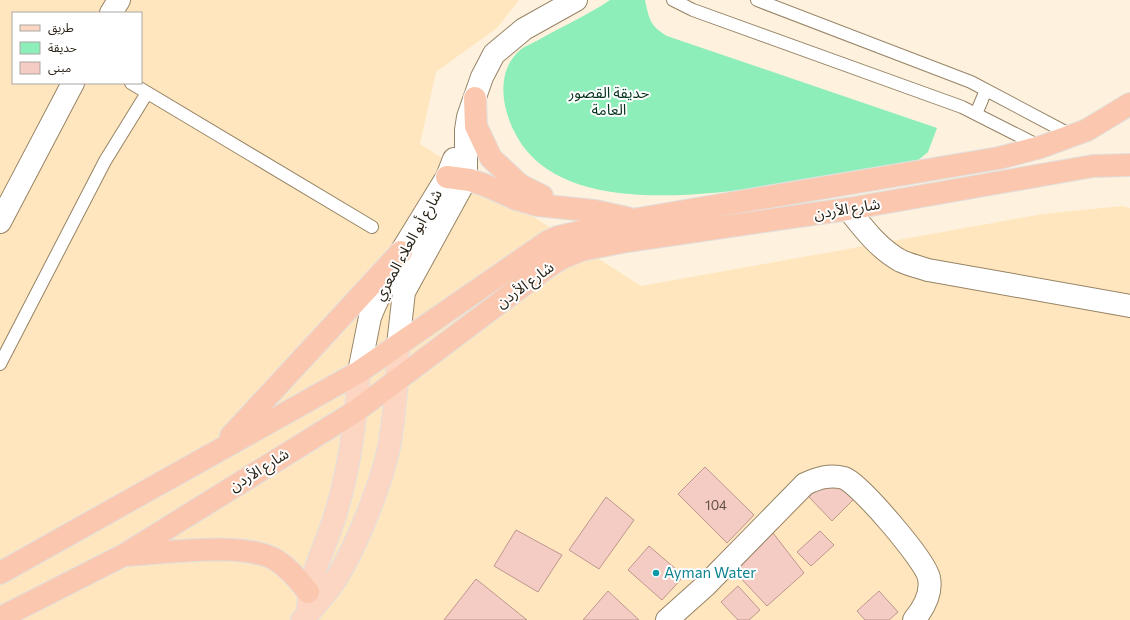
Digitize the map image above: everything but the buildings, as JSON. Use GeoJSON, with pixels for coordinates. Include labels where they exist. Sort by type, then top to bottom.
{"type":"FeatureCollection","features":[{"type":"Feature","properties":{"kind":"highway"},"geometry":{"type":"LineString","coordinates":[[475,98],[476,126],[491,158],[520,185],[562,208]]}},
{"type":"Feature","properties":{"kind":"highway","name":"شارع الأردن"},"geometry":{"type":"LineString","coordinates":[[0,573],[359,372],[547,242],[564,235],[632,220],[999,158],[1041,147],[1087,130],[1130,104]]}},
{"type":"Feature","properties":{"kind":"highway","name":"شارع الأردن"},"geometry":{"type":"LineString","coordinates":[[0,618],[124,555],[356,411],[546,268],[572,253],[627,241],[848,209],[1093,166],[1130,165]]}},
{"type":"Feature","properties":{"kind":"highway"},"geometry":{"type":"LineString","coordinates":[[456,178],[486,185],[516,199],[537,205],[595,211],[632,220]]}},
{"type":"Feature","properties":{"kind":"highway"},"geometry":{"type":"LineString","coordinates":[[216,452],[401,252]]}},
{"type":"Feature","properties":{"kind":"highway"},"geometry":{"type":"LineString","coordinates":[[124,555],[234,550],[255,552],[275,560],[292,572],[308,592]]}},
{"type":"Feature","properties":{"kind":"main road","name":"شارع أبو العلاء المعري"},"geometry":{"type":"LineString","coordinates":[[305,617],[333,584],[348,556],[368,508],[389,443],[398,380],[398,345]]}},
{"type":"Feature","properties":{"kind":"main road","name":"شارع أبو العلاء المعري"},"geometry":{"type":"LineString","coordinates":[[305,617],[308,592],[336,512],[343,483],[356,411],[359,372]]}},
{"type":"Feature","properties":{"kind":"street"},"geometry":{"type":"LineString","coordinates":[[112,12],[119,0]]}},
{"type":"Feature","properties":{"kind":"street","name":"شارع أبو العلاء المعري"},"geometry":{"type":"LineString","coordinates":[[398,345],[404,292],[456,178],[466,130],[482,76],[494,54],[524,29],[576,0]]}},
{"type":"Feature","properties":{"kind":"street"},"geometry":{"type":"LineString","coordinates":[[0,222],[72,84]]}},
{"type":"Feature","properties":{"kind":"street","name":"شارع أبو العلاء المعري"},"geometry":{"type":"LineString","coordinates":[[359,372],[370,317],[401,252],[456,178]]}},
{"type":"Feature","properties":{"kind":"street"},"geometry":{"type":"LineString","coordinates":[[848,209],[866,231],[884,249],[902,261],[928,270],[1130,306]]}},
{"type":"Feature","properties":{"kind":"street"},"geometry":{"type":"LineString","coordinates":[[666,620],[705,586],[806,484],[819,477],[830,476],[846,479],[858,486],[900,534],[925,570],[929,577],[928,595],[914,620]]}},
{"type":"Feature","properties":{"kind":"lane"},"geometry":{"type":"LineString","coordinates":[[673,0],[693,10],[962,107],[1041,147]]}},
{"type":"Feature","properties":{"kind":"lane"},"geometry":{"type":"LineString","coordinates":[[757,0],[971,82],[1071,135]]}},
{"type":"Feature","properties":{"kind":"lane"},"geometry":{"type":"LineString","coordinates":[[133,84],[372,227]]}},
{"type":"Feature","properties":{"kind":"lane"},"geometry":{"type":"LineString","coordinates":[[976,114],[986,90]]}},
{"type":"Feature","properties":{"kind":"lane"},"geometry":{"type":"LineString","coordinates":[[0,364],[105,161],[147,93]]}},
{"type":"Feature","properties":{"kind":"shaded area"},"geometry":{"type":"Polygon","coordinates":[[[0,0],[519,0],[497,28],[436,72],[420,144],[641,286],[1043,214],[1122,206],[1130,208],[1130,620],[0,620],[0,0]]]}},
{"type":"Feature","properties":{"kind":"green space","name":"حديقة القصور العامة"},"geometry":{"type":"Polygon","coordinates":[[[610,0],[645,0],[651,21],[657,29],[667,36],[937,128],[928,152],[910,167],[754,188],[677,195],[637,195],[598,190],[564,178],[535,159],[514,131],[506,111],[504,101],[504,79],[512,59],[521,49],[584,16],[610,0]]]}},
{"type":"Feature","properties":{"kind":"place","name":"Ayman Water"},"geometry":{"type":"Point","coordinates":[656,573]}}]}
